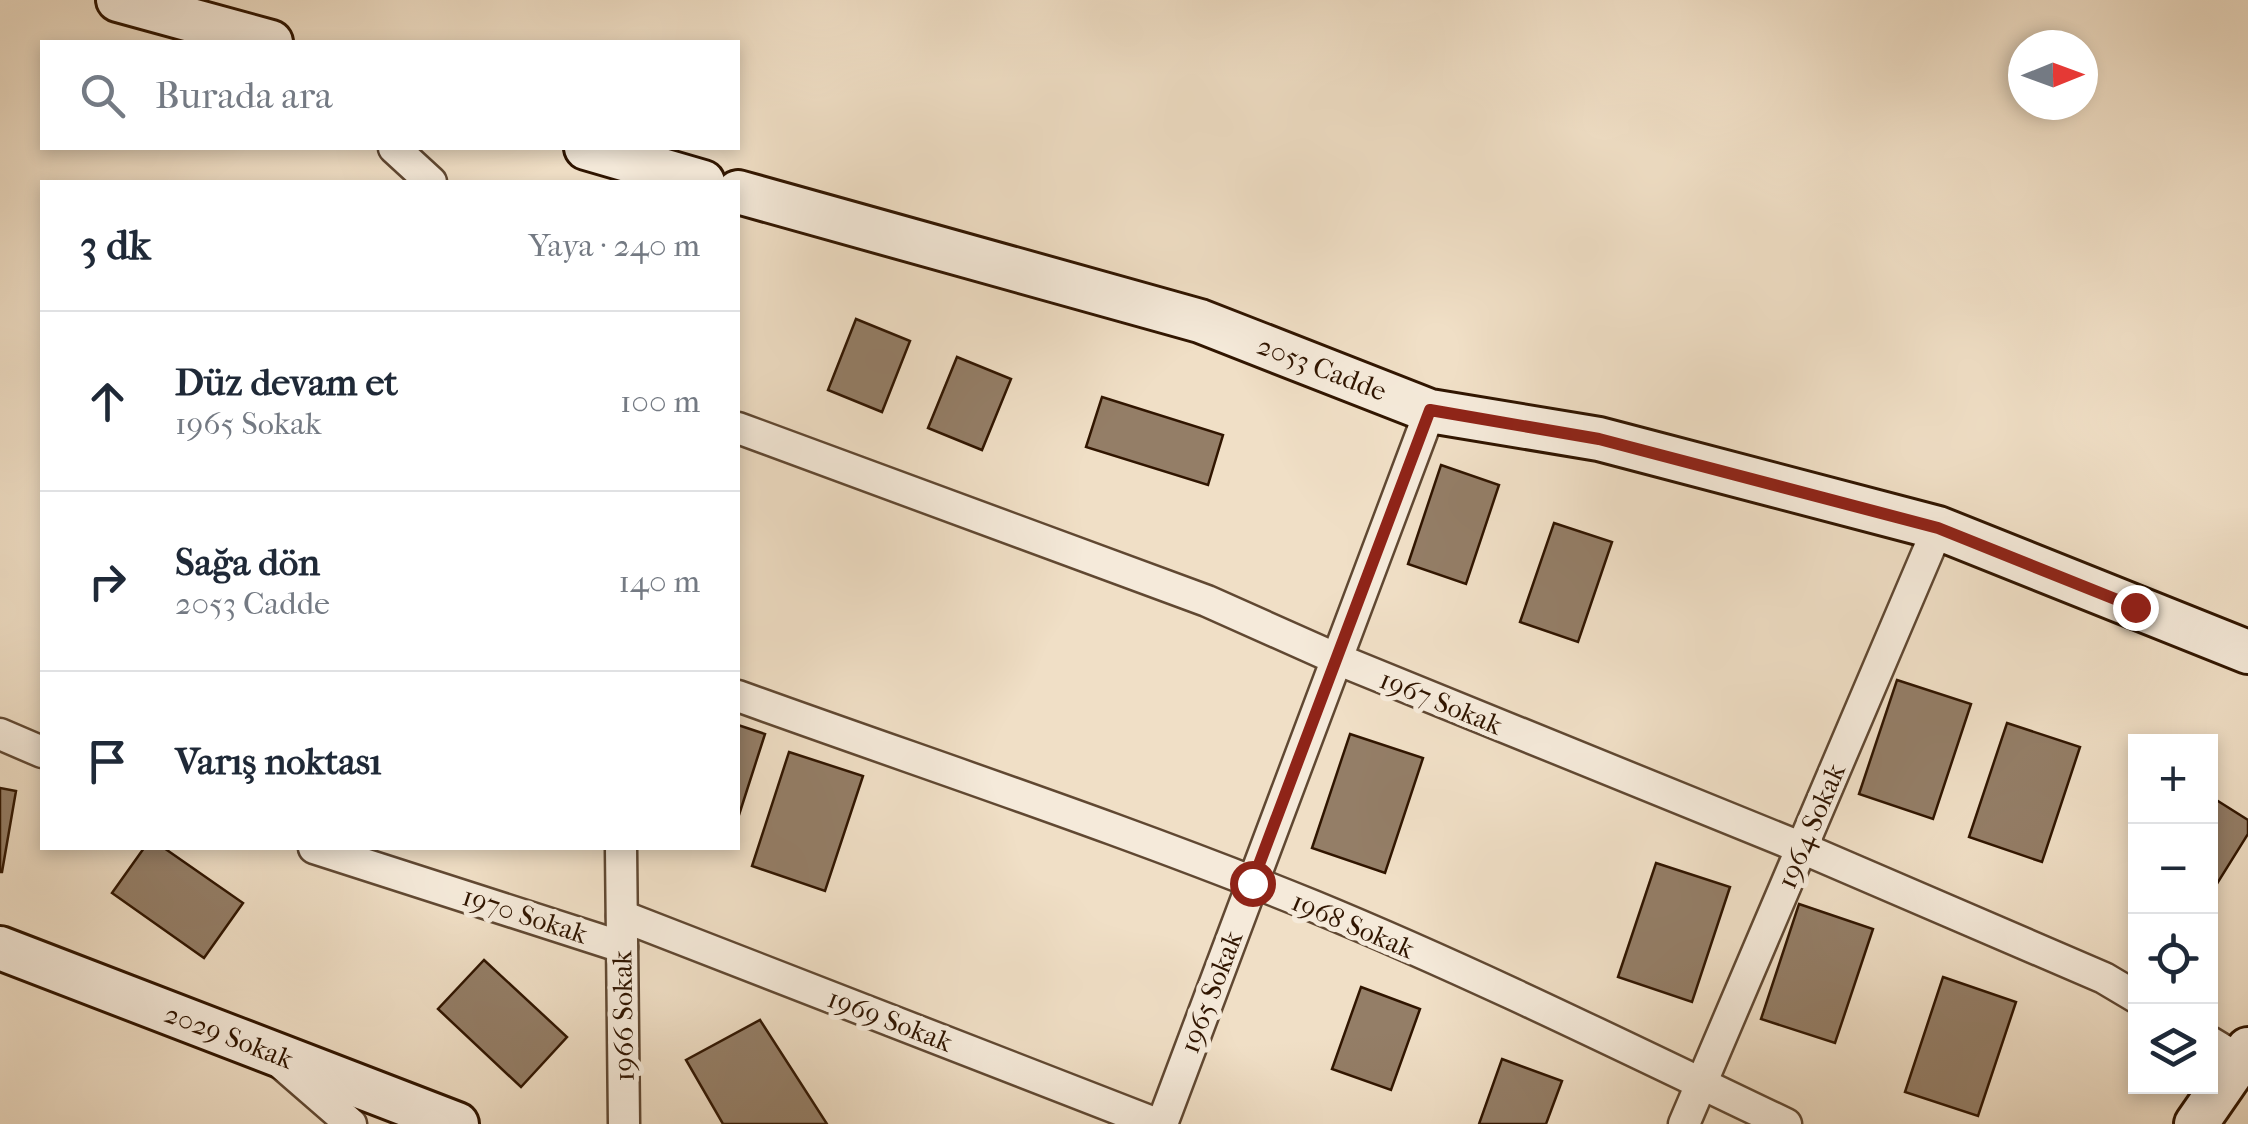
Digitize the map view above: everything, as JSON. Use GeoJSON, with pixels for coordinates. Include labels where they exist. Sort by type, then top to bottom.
{"type":"FeatureCollection","features":[{"type":"Feature","properties":{"kind":"street"},"geometry":{"type":"LineString","coordinates":[[118,0],[260,40]]}},
{"type":"Feature","properties":{"kind":"street"},"geometry":{"type":"LineString","coordinates":[[396,150],[430,180]]}},
{"type":"Feature","properties":{"kind":"street"},"geometry":{"type":"LineString","coordinates":[[604,162],[693,180]]}},
{"type":"Feature","properties":{"kind":"street","name":"2053 Cadde"},"geometry":{"type":"LineString","coordinates":[[740,193],[1200,320],[1430,410],[1599,439],[1938,528],[2248,652]]}},
{"type":"Feature","properties":{"kind":"street","name":"1965 Sokak"},"geometry":{"type":"LineString","coordinates":[[1159,1124],[1430,410]]}},
{"type":"Feature","properties":{"kind":"street","name":"1967 Sokak"},"geometry":{"type":"LineString","coordinates":[[740,429],[1207,602],[1337,660],[1802,848],[2104,978],[2128,992]]}},
{"type":"Feature","properties":{"kind":"street","name":"1964 Sokak"},"geometry":{"type":"LineString","coordinates":[[1684,1124],[1938,528]]}},
{"type":"Feature","properties":{"kind":"street","name":"1968 Sokak"},"geometry":{"type":"LineString","coordinates":[[740,697],[1314,906],[1534,1004],[1786,1124]]}},
{"type":"Feature","properties":{"kind":"street"},"geometry":{"type":"LineString","coordinates":[[0,734],[40,751]]}},
{"type":"Feature","properties":{"kind":"street","name":"1970 Sokak"},"geometry":{"type":"LineString","coordinates":[[321,850],[622,932]]}},
{"type":"Feature","properties":{"kind":"street","name":"1966 Sokak"},"geometry":{"type":"LineString","coordinates":[[621,850],[624,1124]]}},
{"type":"Feature","properties":{"kind":"street","name":"1969 Sokak"},"geometry":{"type":"LineString","coordinates":[[622,932],[1159,1124]]}},
{"type":"Feature","properties":{"kind":"street","name":"2029 Sokak"},"geometry":{"type":"LineString","coordinates":[[0,948],[457,1124]]}},
{"type":"Feature","properties":{"kind":"street"},"geometry":{"type":"LineString","coordinates":[[265,1050],[350,1124]]}},
{"type":"Feature","properties":{"kind":"street"},"geometry":{"type":"LineString","coordinates":[[2196,1124],[2233,1050]]}},
{"type":"Feature","properties":{"kind":"building"},"geometry":{"type":"Polygon","coordinates":[[[856,319],[910,341],[882,412],[828,390],[856,319]]]}},
{"type":"Feature","properties":{"kind":"building"},"geometry":{"type":"Polygon","coordinates":[[[957,357],[1011,379],[982,450],[928,428],[957,357]]]}},
{"type":"Feature","properties":{"kind":"building"},"geometry":{"type":"Polygon","coordinates":[[[1102,397],[1223,435],[1208,485],[1086,447],[1102,397]]]}},
{"type":"Feature","properties":{"kind":"building"},"geometry":{"type":"Polygon","coordinates":[[[1441,465],[1499,485],[1466,584],[1408,564],[1441,465]]]}},
{"type":"Feature","properties":{"kind":"building"},"geometry":{"type":"Polygon","coordinates":[[[1554,523],[1612,542],[1578,642],[1520,622],[1554,523]]]}},
{"type":"Feature","properties":{"kind":"building"},"geometry":{"type":"Polygon","coordinates":[[[1897,680],[1971,704],[1933,819],[1859,794],[1897,680]]]}},
{"type":"Feature","properties":{"kind":"building"},"geometry":{"type":"Polygon","coordinates":[[[2007,723],[2080,747],[2042,862],[1969,837],[2007,723]]]}},
{"type":"Feature","properties":{"kind":"building"},"geometry":{"type":"Polygon","coordinates":[[[740,726],[765,734],[740,812],[740,726]]]}},
{"type":"Feature","properties":{"kind":"building"},"geometry":{"type":"Polygon","coordinates":[[[1350,734],[1423,758],[1385,873],[1312,848],[1350,734]]]}},
{"type":"Feature","properties":{"kind":"building"},"geometry":{"type":"Polygon","coordinates":[[[789,752],[863,776],[825,891],[752,866],[789,752]]]}},
{"type":"Feature","properties":{"kind":"building"},"geometry":{"type":"Polygon","coordinates":[[[0,788],[16,791],[2,872],[0,872],[0,788]]]}},
{"type":"Feature","properties":{"kind":"building"},"geometry":{"type":"Polygon","coordinates":[[[2218,801],[2248,820],[2248,834],[2218,882],[2218,801]]]}},
{"type":"Feature","properties":{"kind":"building"},"geometry":{"type":"Polygon","coordinates":[[[143,850],[167,850],[243,903],[204,958],[112,893],[143,850]]]}},
{"type":"Feature","properties":{"kind":"building"},"geometry":{"type":"Polygon","coordinates":[[[1656,863],[1730,887],[1692,1002],[1618,977],[1656,863]]]}},
{"type":"Feature","properties":{"kind":"building"},"geometry":{"type":"Polygon","coordinates":[[[1799,904],[1873,929],[1835,1043],[1761,1019],[1799,904]]]}},
{"type":"Feature","properties":{"kind":"building"},"geometry":{"type":"Polygon","coordinates":[[[484,960],[567,1037],[521,1087],[438,1009],[484,960]]]}},
{"type":"Feature","properties":{"kind":"building"},"geometry":{"type":"Polygon","coordinates":[[[1943,977],[2016,1002],[1978,1116],[1905,1092],[1943,977]]]}},
{"type":"Feature","properties":{"kind":"building"},"geometry":{"type":"Polygon","coordinates":[[[1361,987],[1420,1009],[1391,1090],[1332,1069],[1361,987]]]}},
{"type":"Feature","properties":{"kind":"building"},"geometry":{"type":"Polygon","coordinates":[[[760,1020],[827,1124],[723,1124],[686,1060],[760,1020]]]}},
{"type":"Feature","properties":{"kind":"building"},"geometry":{"type":"Polygon","coordinates":[[[1502,1059],[1562,1081],[1546,1124],[1479,1124],[1502,1059]]]}},
{"type":"Feature","properties":{"kind":"route"},"geometry":{"type":"LineString","coordinates":[[1252,883],[1430,410],[1599,439],[1938,528],[2135,607]]}}]}
